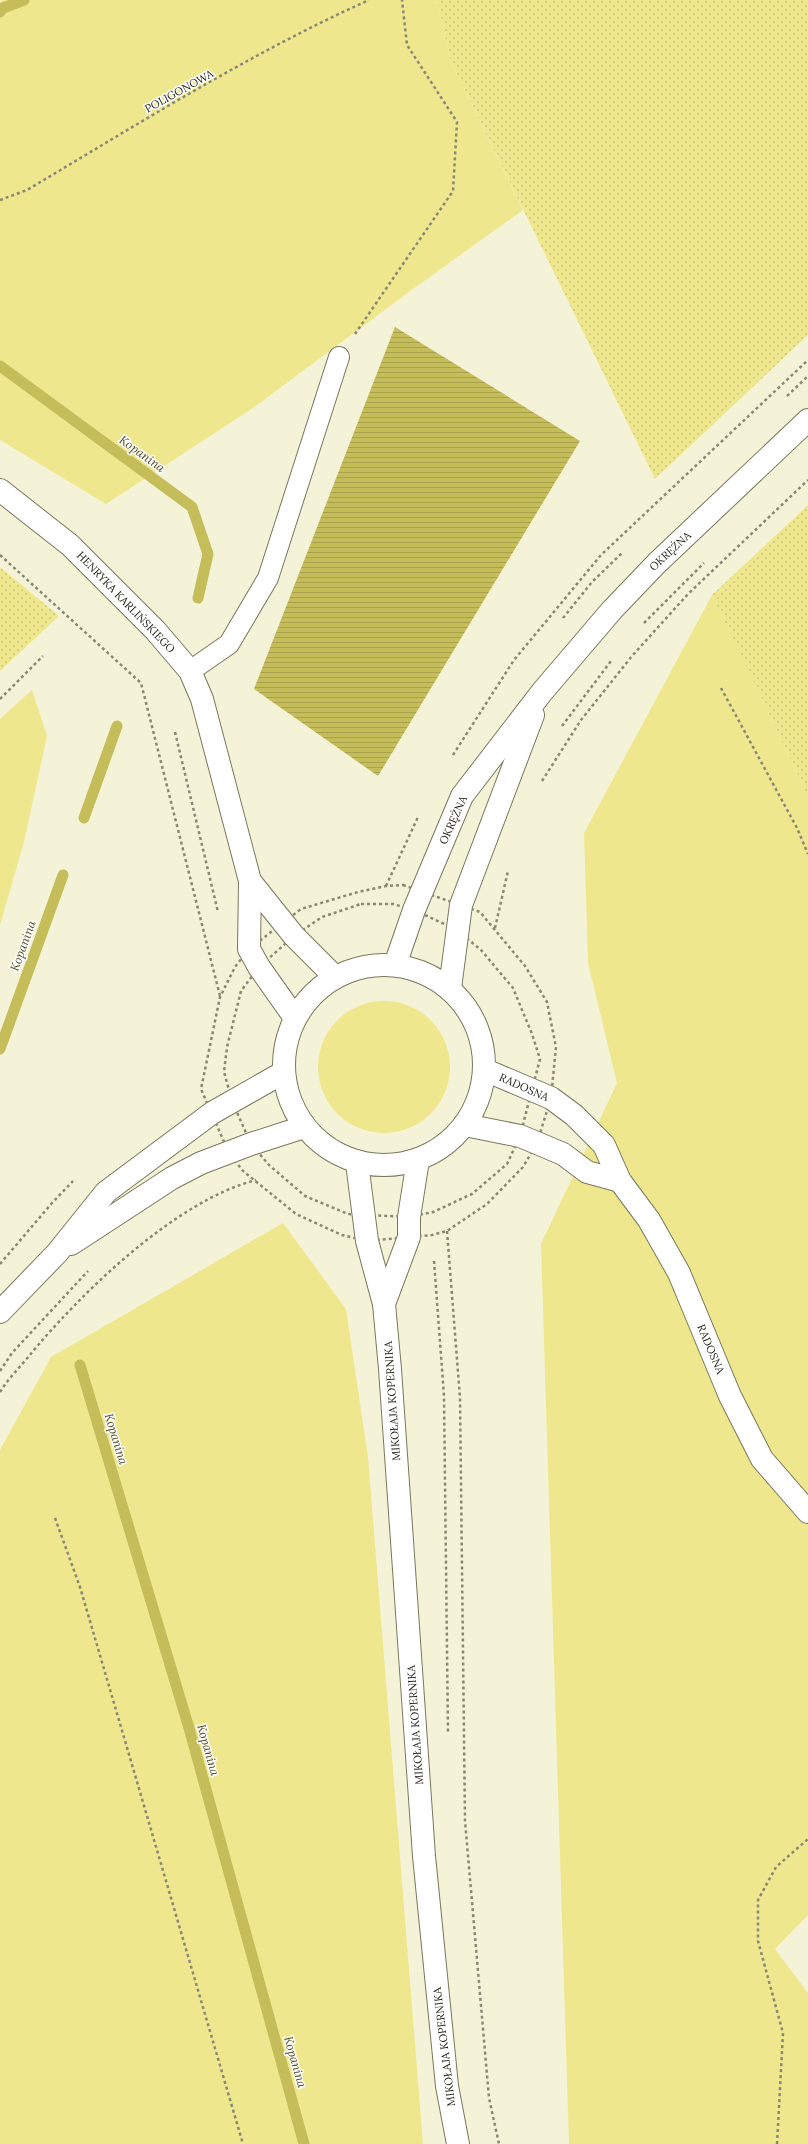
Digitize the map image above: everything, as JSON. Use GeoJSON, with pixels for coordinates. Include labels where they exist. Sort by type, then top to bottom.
{"type":"FeatureCollection","features":[{"type":"Feature","properties":{"kind":"street","name":"OKRĘŻNA"},"geometry":{"type":"LineString","coordinates":[[394,965],[422,891],[462,796],[542,692],[612,610],[657,563],[808,420]]}},
{"type":"Feature","properties":{"kind":"street","name":"HENRYKA KARLIŃSKIEGO"},"geometry":{"type":"LineString","coordinates":[[0,490],[70,545],[155,630],[190,671],[202,699],[250,881],[250,949],[259,967],[295,1018]]}},
{"type":"Feature","properties":{"kind":"street","name":"OKRĘŻNA"},"geometry":{"type":"LineString","coordinates":[[450,988],[471,908],[542,692]]}},
{"type":"Feature","properties":{"kind":"street","name":"HENRYKA KARLIŃSKIEGO"},"geometry":{"type":"LineString","coordinates":[[250,881],[294,936],[335,977]]}},
{"type":"Feature","properties":{"kind":"street"},"geometry":{"type":"LineString","coordinates":[[394,965],[424,972],[450,988],[470,1011],[482,1039],[485,1070],[479,1100],[465,1125],[444,1146],[418,1160],[390,1166],[357,1162],[328,1149],[304,1127],[289,1098],[284,1072],[285,1044],[295,1018],[311,996],[335,977],[364,966],[394,965]]}},
{"type":"Feature","properties":{"kind":"street","name":"RADOSNA"},"geometry":{"type":"LineString","coordinates":[[485,1070],[551,1098],[574,1115],[604,1145],[620,1181],[649,1220],[679,1273],[730,1396],[762,1459],[808,1512]]}},
{"type":"Feature","properties":{"kind":"street"},"geometry":{"type":"LineString","coordinates":[[0,1312],[57,1253],[106,1192],[212,1113],[284,1072]]}},
{"type":"Feature","properties":{"kind":"street"},"geometry":{"type":"LineString","coordinates":[[465,1125],[520,1136],[563,1154],[587,1172],[620,1181]]}},
{"type":"Feature","properties":{"kind":"street"},"geometry":{"type":"LineString","coordinates":[[57,1253],[172,1178],[229,1153],[304,1127]]}},
{"type":"Feature","properties":{"kind":"street","name":"MIKOŁAJA KOPERNIKA"},"geometry":{"type":"LineString","coordinates":[[384,1304],[409,1237],[409,1217],[418,1160]]}},
{"type":"Feature","properties":{"kind":"street","name":"MIKOŁAJA KOPERNIKA"},"geometry":{"type":"LineString","coordinates":[[357,1162],[367,1240],[384,1304],[390,1369],[424,1856],[447,2086],[458,2144]]}},
{"type":"Feature","properties":{"kind":"lane"},"geometry":{"type":"LineString","coordinates":[[190,671],[229,644],[268,578],[339,357]]}},
{"type":"Feature","properties":{"kind":"path","name":"POLIGONOWA"},"geometry":{"type":"LineString","coordinates":[[0,200],[27,190],[180,98],[341,12],[369,0]]}},
{"type":"Feature","properties":{"kind":"path"},"geometry":{"type":"LineString","coordinates":[[339,357],[453,191],[457,122],[407,45],[402,0]]}},
{"type":"Feature","properties":{"kind":"path"},"geometry":{"type":"LineString","coordinates":[[540,785],[581,720],[632,656],[688,594],[808,480]]}},
{"type":"Feature","properties":{"kind":"path"},"geometry":{"type":"LineString","coordinates":[[0,555],[141,683],[220,997]]}},
{"type":"Feature","properties":{"kind":"path"},"geometry":{"type":"LineString","coordinates":[[641,627],[708,559]]}},
{"type":"Feature","properties":{"kind":"path"},"geometry":{"type":"LineString","coordinates":[[0,699],[43,656]]}},
{"type":"Feature","properties":{"kind":"path"},"geometry":{"type":"LineString","coordinates":[[559,731],[615,656]]}},
{"type":"Feature","properties":{"kind":"path"},"geometry":{"type":"LineString","coordinates":[[721,688],[797,828],[808,854]]}},
{"type":"Feature","properties":{"kind":"path"},"geometry":{"type":"LineString","coordinates":[[175,732],[218,914]]}},
{"type":"Feature","properties":{"kind":"path"},"geometry":{"type":"LineString","coordinates":[[495,928],[509,868]]}},
{"type":"Feature","properties":{"kind":"path"},"geometry":{"type":"LineString","coordinates":[[403,885],[471,908],[495,928],[525,966],[546,1002],[556,1047],[551,1098],[537,1143],[523,1167],[487,1204],[447,1231],[432,1235],[367,1240],[342,1235],[296,1214],[256,1180],[243,1171],[229,1153],[202,1089],[220,997],[234,967],[250,949],[301,909],[386,886],[403,885]]}},
{"type":"Feature","properties":{"kind":"path"},"geometry":{"type":"LineString","coordinates":[[471,908],[483,904]]}},
{"type":"Feature","properties":{"kind":"path"},"geometry":{"type":"LineString","coordinates":[[471,908],[480,920]]}},
{"type":"Feature","properties":{"kind":"path"},"geometry":{"type":"LineString","coordinates":[[481,943],[481,950]]}},
{"type":"Feature","properties":{"kind":"path"},"geometry":{"type":"LineString","coordinates":[[232,962],[236,973]]}},
{"type":"Feature","properties":{"kind":"path"},"geometry":{"type":"LineString","coordinates":[[240,985],[241,990]]}},
{"type":"Feature","properties":{"kind":"path"},"geometry":{"type":"LineString","coordinates":[[263,1167],[269,1166]]}},
{"type":"Feature","properties":{"kind":"path"},"geometry":{"type":"LineString","coordinates":[[236,1174],[249,1170]]}},
{"type":"Feature","properties":{"kind":"path"},"geometry":{"type":"LineString","coordinates":[[0,1392],[50,1330],[143,1242],[199,1204],[236,1185],[256,1180]]}},
{"type":"Feature","properties":{"kind":"path"},"geometry":{"type":"LineString","coordinates":[[433,1220],[434,1212]]}},
{"type":"Feature","properties":{"kind":"path"},"geometry":{"type":"LineString","coordinates":[[432,1228],[432,1243]]}},
{"type":"Feature","properties":{"kind":"path"},"geometry":{"type":"LineString","coordinates":[[447,1231],[460,1398],[465,1821],[489,2098],[499,2144]]}},
{"type":"Feature","properties":{"kind":"path"},"geometry":{"type":"LineString","coordinates":[[434,1258],[444,1396],[448,1736]]}},
{"type":"Feature","properties":{"kind":"path"},"geometry":{"type":"LineString","coordinates":[[0,1371],[12,1352],[89,1270]]}},
{"type":"Feature","properties":{"kind":"path"},"geometry":{"type":"LineString","coordinates":[[55,1518],[80,1587],[243,2144]]}},
{"type":"Feature","properties":{"kind":"path"},"geometry":{"type":"LineString","coordinates":[[777,2144],[783,2033],[758,1941],[758,1900],[776,1867],[808,1839]]}},
{"type":"Feature","properties":{"kind":"shaded area"},"geometry":{"type":"Polygon","coordinates":[[[437,0],[451,62],[523,210],[413,289],[253,408],[106,504],[0,440],[0,1],[437,0]]]}},
{"type":"Feature","properties":{"kind":"shaded area"},"geometry":{"type":"Polygon","coordinates":[[[437,0],[808,0],[808,335],[655,479],[451,62],[437,0]]]}},
{"type":"Feature","properties":{"kind":"shaded area"},"geometry":{"type":"Polygon","coordinates":[[[395,327],[580,441],[378,776],[254,689],[395,327]]]}},
{"type":"Feature","properties":{"kind":"shaded area"},"geometry":{"type":"Polygon","coordinates":[[[808,505],[808,796],[712,595],[808,505]]]}},
{"type":"Feature","properties":{"kind":"shaded area"},"geometry":{"type":"Polygon","coordinates":[[[0,567],[59,616],[0,671],[0,567]]]}},
{"type":"Feature","properties":{"kind":"shaded area"},"geometry":{"type":"Polygon","coordinates":[[[712,595],[808,796],[808,1915],[775,1949],[808,1993],[808,2144],[569,2144],[541,1244],[617,1083],[588,963],[584,833],[712,595]]]}},
{"type":"Feature","properties":{"kind":"shaded area"},"geometry":{"type":"Polygon","coordinates":[[[32,690],[47,736],[24,842],[0,925],[0,719],[32,690]]]}},
{"type":"Feature","properties":{"kind":"shaded area"},"geometry":{"type":"Polygon","coordinates":[[[390,1001],[409,1006],[421,1012],[431,1020],[439,1030],[445,1042],[449,1054],[449,1080],[445,1092],[439,1104],[431,1114],[421,1122],[409,1128],[397,1132],[378,1133],[359,1128],[347,1122],[337,1114],[329,1104],[323,1092],[319,1080],[318,1061],[323,1042],[329,1030],[337,1020],[347,1012],[359,1006],[371,1002],[390,1001]]]}},
{"type":"Feature","properties":{"kind":"shaded area"},"geometry":{"type":"Polygon","coordinates":[[[283,1223],[346,1309],[368,1457],[423,2144],[0,2144],[0,1450],[51,1357],[283,1223]]]}},
{"type":"Feature","properties":{"kind":"waterway","name":"Kopanina"},"geometry":{"type":"LineString","coordinates":[[0,12],[3,8],[24,0]]}},
{"type":"Feature","properties":{"kind":"waterway","name":"Kopanina"},"geometry":{"type":"LineString","coordinates":[[0,366],[192,507],[208,554],[198,598]]}},
{"type":"Feature","properties":{"kind":"waterway","name":"Kopanina"},"geometry":{"type":"LineString","coordinates":[[84,818],[117,726]]}},
{"type":"Feature","properties":{"kind":"waterway","name":"Kopanina"},"geometry":{"type":"LineString","coordinates":[[0,1049],[63,875]]}},
{"type":"Feature","properties":{"kind":"waterway","name":"Kopanina"},"geometry":{"type":"LineString","coordinates":[[80,1365],[189,1728],[304,2144]]}}]}
